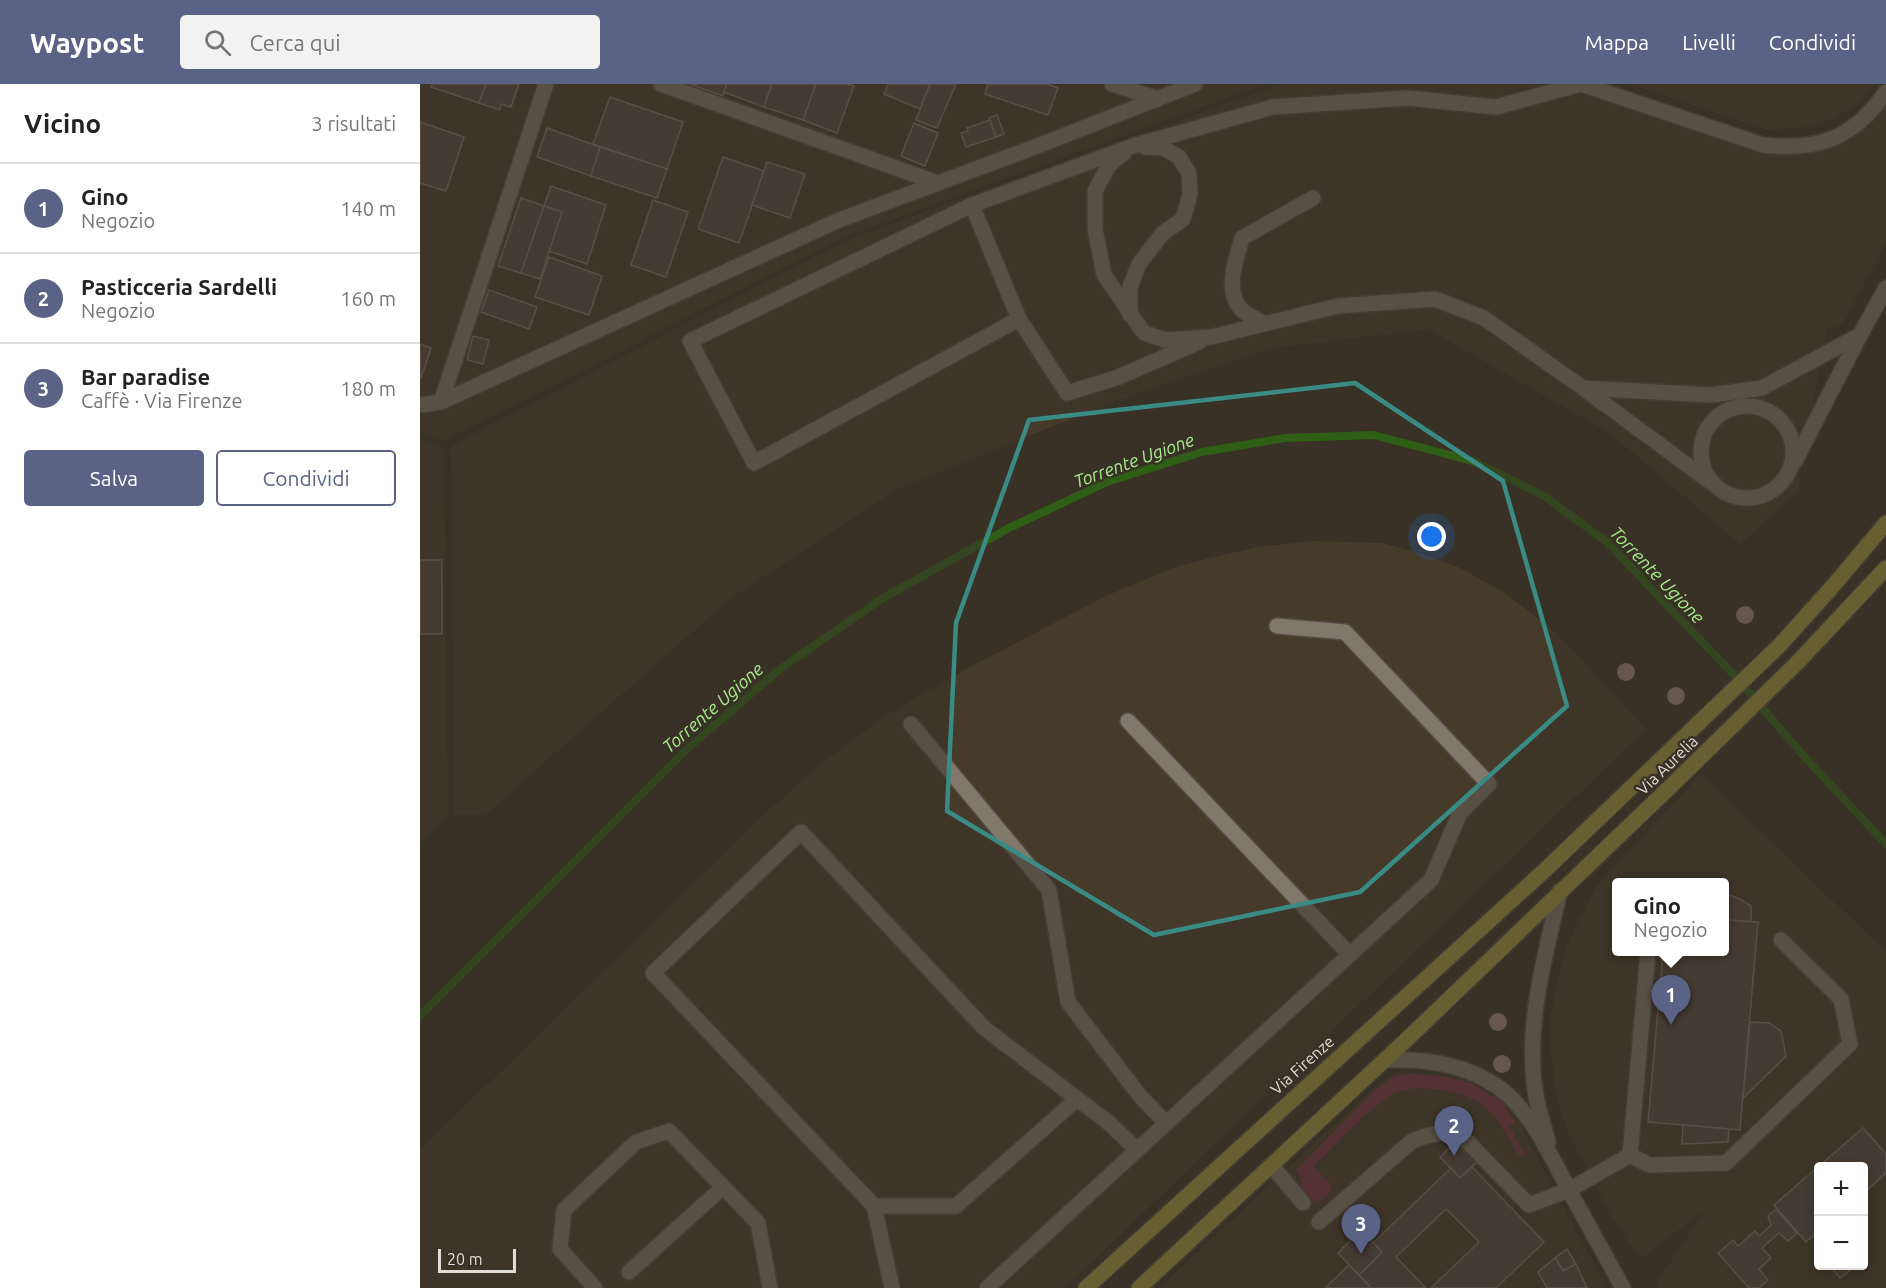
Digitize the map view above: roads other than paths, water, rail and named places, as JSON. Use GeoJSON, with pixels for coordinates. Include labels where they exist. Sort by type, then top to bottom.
{"type":"FeatureCollection","features":[{"type":"Feature","properties":{"kind":"main road","name":"Via Aurelia"},"geometry":{"type":"LineString","coordinates":[[1544,871],[1779,646],[1886,524]]}},
{"type":"Feature","properties":{"kind":"main road","name":"Via Aurelia"},"geometry":{"type":"LineString","coordinates":[[1560,891],[1797,663],[1886,568]]}},
{"type":"Feature","properties":{"kind":"main road","name":"Via Firenze"},"geometry":{"type":"LineString","coordinates":[[1086,1288],[1544,871]]}},
{"type":"Feature","properties":{"kind":"main road"},"geometry":{"type":"LineString","coordinates":[[1139,1288],[1385,1060],[1560,891]]}},
{"type":"Feature","properties":{"kind":"street"},"geometry":{"type":"LineString","coordinates":[[441,402],[546,84]]}},
{"type":"Feature","properties":{"kind":"street"},"geometry":{"type":"LineString","coordinates":[[661,84],[938,183]]}},
{"type":"Feature","properties":{"kind":"street"},"geometry":{"type":"LineString","coordinates":[[1112,84],[1158,99]]}},
{"type":"Feature","properties":{"kind":"street"},"geometry":{"type":"LineString","coordinates":[[420,405],[441,402],[839,220],[1195,84]]}},
{"type":"Feature","properties":{"kind":"street"},"geometry":{"type":"LineString","coordinates":[[1019,319],[754,463],[690,341],[972,205],[1133,146],[1273,107],[1407,98],[1496,107],[1581,84],[1763,145],[1808,147],[1826,142],[1845,132],[1863,119],[1886,92]]}},
{"type":"Feature","properties":{"kind":"street"},"geometry":{"type":"LineString","coordinates":[[1130,315],[1130,286],[1139,264],[1163,233],[1183,219],[1190,194],[1190,174],[1179,157],[1163,148],[1133,146],[1109,165],[1095,191],[1095,229],[1104,275],[1130,315],[1144,333],[1166,340],[1210,337]]}},
{"type":"Feature","properties":{"kind":"street"},"geometry":{"type":"LineString","coordinates":[[1263,322],[1242,310],[1232,293],[1234,265],[1242,238],[1313,198]]}},
{"type":"Feature","properties":{"kind":"street"},"geometry":{"type":"LineString","coordinates":[[972,205],[1019,319],[1067,393],[1116,378],[1210,337],[1263,322],[1338,306],[1435,299],[1484,318],[1723,492],[1736,498],[1749,499],[1762,496],[1785,481],[1886,288]]}},
{"type":"Feature","properties":{"kind":"street"},"geometry":{"type":"LineString","coordinates":[[1583,388],[1711,395],[1762,388],[1860,335]]}},
{"type":"Feature","properties":{"kind":"street"},"geometry":{"type":"LineString","coordinates":[[1713,484],[1701,460],[1704,434],[1711,423],[1732,408],[1758,407],[1771,412],[1781,420],[1789,430],[1793,442],[1794,456],[1791,469]]}},
{"type":"Feature","properties":{"kind":"street"},"geometry":{"type":"LineString","coordinates":[[987,1288],[1431,880],[1460,813],[1489,784],[1345,632],[1277,626]]}},
{"type":"Feature","properties":{"kind":"street"},"geometry":{"type":"LineString","coordinates":[[1128,721],[1350,955]]}},
{"type":"Feature","properties":{"kind":"street"},"geometry":{"type":"LineString","coordinates":[[911,724],[1049,890],[1068,1002],[1140,1096],[1166,1123]]}},
{"type":"Feature","properties":{"kind":"street"},"geometry":{"type":"LineString","coordinates":[[892,1288],[874,1206],[653,973],[801,832],[984,1028],[1109,1123],[1137,1150]]}},
{"type":"Feature","properties":{"kind":"street"},"geometry":{"type":"LineString","coordinates":[[1553,1159],[1538,1105],[1534,1067],[1534,1025],[1541,971],[1560,891]]}},
{"type":"Feature","properties":{"kind":"street"},"geometry":{"type":"LineString","coordinates":[[1630,1155],[1649,1165],[1726,1163],[1850,1044],[1841,999],[1781,940]]}},
{"type":"Feature","properties":{"kind":"street"},"geometry":{"type":"LineString","coordinates":[[1630,1155],[1648,956]]}},
{"type":"Feature","properties":{"kind":"street"},"geometry":{"type":"LineString","coordinates":[[1385,1060],[1432,1061],[1463,1070],[1498,1087],[1519,1107],[1553,1159],[1623,1288]]}},
{"type":"Feature","properties":{"kind":"street"},"geometry":{"type":"LineString","coordinates":[[874,1206],[956,1206],[1077,1099]]}},
{"type":"Feature","properties":{"kind":"street"},"geometry":{"type":"LineString","coordinates":[[595,1288],[560,1249],[564,1210],[636,1142],[669,1131],[758,1223],[770,1288]]}},
{"type":"Feature","properties":{"kind":"street"},"geometry":{"type":"LineString","coordinates":[[1319,1222],[1412,1141],[1424,1135],[1442,1132],[1459,1133],[1529,1205],[1569,1190],[1630,1155]]}},
{"type":"Feature","properties":{"kind":"street"},"geometry":{"type":"LineString","coordinates":[[1272,1166],[1303,1203]]}},
{"type":"Feature","properties":{"kind":"street"},"geometry":{"type":"LineString","coordinates":[[629,1272],[723,1187]]}},
{"type":"Feature","properties":{"kind":"waterway","name":"Torrente Ugione"},"geometry":{"type":"LineString","coordinates":[[420,1016],[687,749],[780,669],[883,598],[1009,528],[1107,482],[1202,452],[1285,438],[1374,435],[1476,462],[1544,496],[1607,542],[1734,675],[1802,754],[1886,844]]}},
{"type":"Feature","properties":{"kind":"place","name":"Gino"},"geometry":{"type":"Point","coordinates":[1671,1025]}},
{"type":"Feature","properties":{"kind":"place","name":"Pasticceria Sardelli"},"geometry":{"type":"Point","coordinates":[1454,1156]}},
{"type":"Feature","properties":{"kind":"place","name":"Bar paradise"},"geometry":{"type":"Point","coordinates":[1361,1254]}}]}
